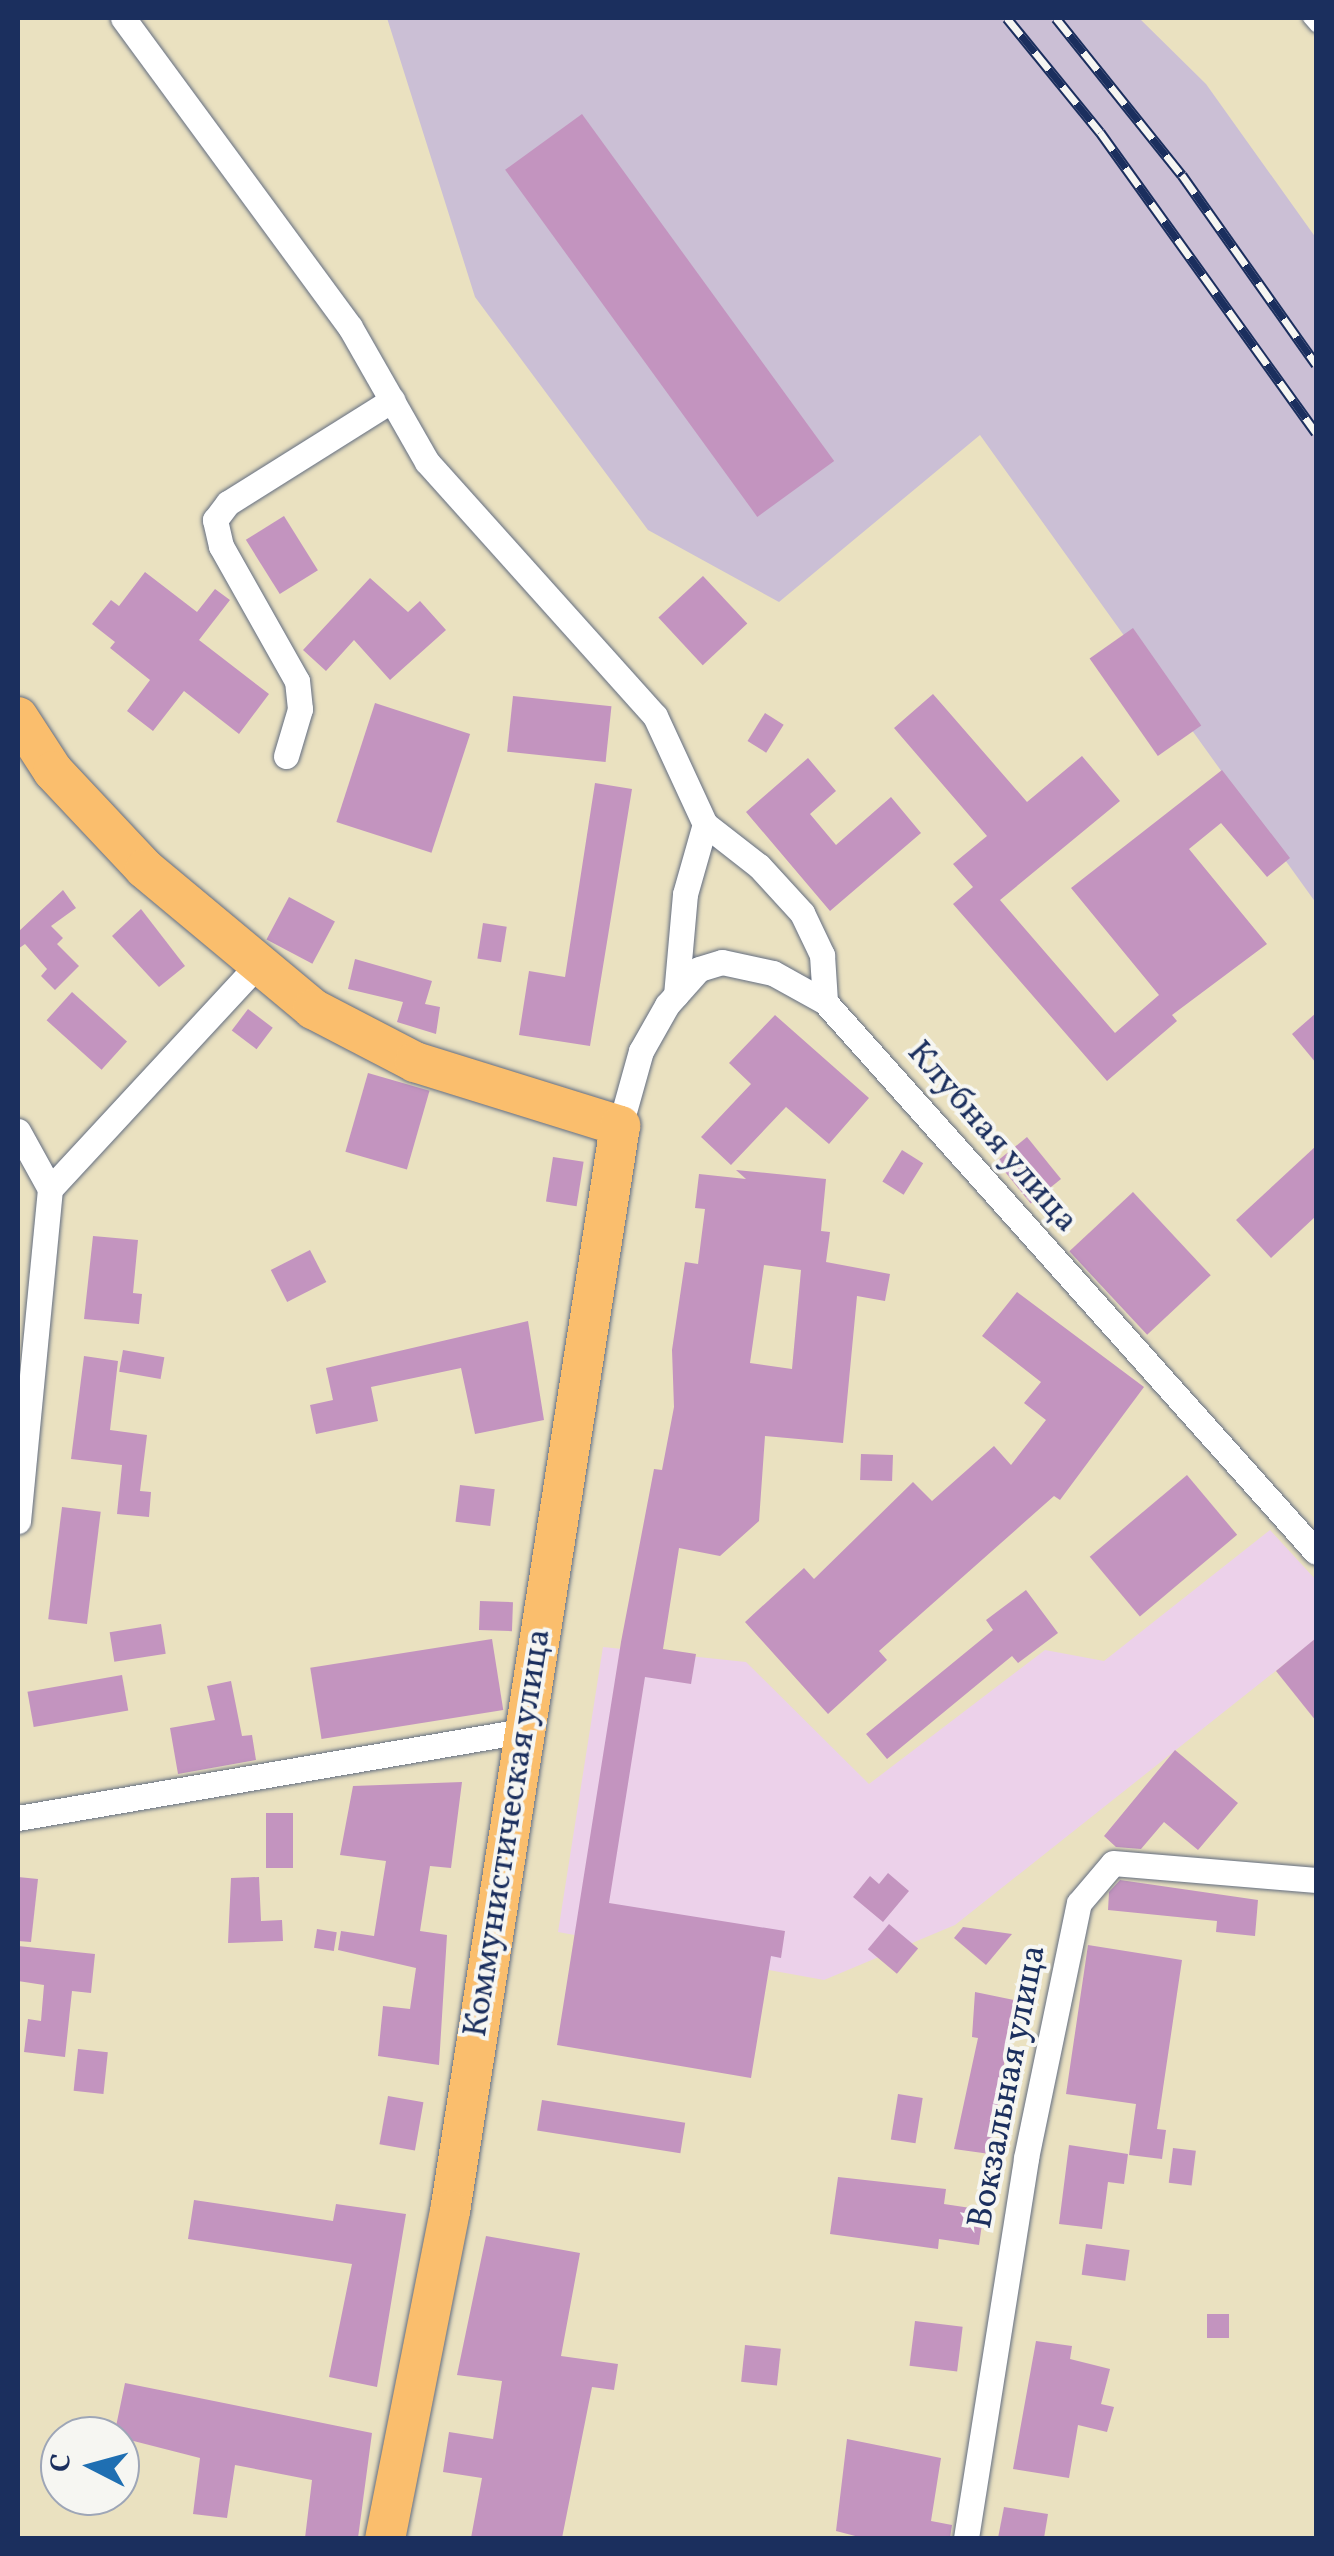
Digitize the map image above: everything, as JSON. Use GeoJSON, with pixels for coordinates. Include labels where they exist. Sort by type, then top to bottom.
{"type":"FeatureCollection","features":[{"type":"Feature","properties":{"kind":"main road"},"geometry":{"type":"LineString","coordinates":[[18,718],[53,772],[145,869],[313,1009],[415,1062],[620,1126]]}},
{"type":"Feature","properties":{"kind":"main road","name":"Коммунистическая улица"},"geometry":{"type":"LineString","coordinates":[[385,2538],[450,2210],[522,1731],[620,1126]]}},
{"type":"Feature","properties":{"kind":"street"},"geometry":{"type":"LineString","coordinates":[[123,18],[350,327],[427,462],[655,716],[705,824],[758,866],[802,913],[822,956],[825,1002]]}},
{"type":"Feature","properties":{"kind":"street"},"geometry":{"type":"LineString","coordinates":[[286,756],[300,709],[297,681],[221,546],[215,520],[228,504],[392,400]]}},
{"type":"Feature","properties":{"kind":"street"},"geometry":{"type":"LineString","coordinates":[[676,994],[685,894],[705,824]]}},
{"type":"Feature","properties":{"kind":"street","name":"Клубная улица"},"geometry":{"type":"LineString","coordinates":[[620,1126],[641,1050],[676,994],[699,969],[722,962],[773,973],[825,1002],[1316,1552]]}},
{"type":"Feature","properties":{"kind":"street"},"geometry":{"type":"LineString","coordinates":[[50,1188],[258,964]]}},
{"type":"Feature","properties":{"kind":"street"},"geometry":{"type":"LineString","coordinates":[[18,1131],[50,1188],[18,1521]]}},
{"type":"Feature","properties":{"kind":"street"},"geometry":{"type":"LineString","coordinates":[[18,1173],[50,1188]]}},
{"type":"Feature","properties":{"kind":"street"},"geometry":{"type":"LineString","coordinates":[[18,1818],[522,1731]]}},
{"type":"Feature","properties":{"kind":"street","name":"Вокзальная улица"},"geometry":{"type":"LineString","coordinates":[[966,2538],[1026,2158],[1079,1903],[1113,1862],[1316,1880]]}},
{"type":"Feature","properties":{"kind":"lane"},"geometry":{"type":"LineString","coordinates":[[1309,18],[1316,26]]}},
{"type":"Feature","properties":{"kind":"shaded area"},"geometry":{"type":"Polygon","coordinates":[[[387,18],[1139,18],[1206,84],[1316,238],[1316,903],[980,435],[779,602],[648,530],[475,297],[387,18]]]}},
{"type":"Feature","properties":{"kind":"shaded area"},"geometry":{"type":"Polygon","coordinates":[[[1270,1530],[1316,1580],[1316,1639],[955,1925],[824,1980],[558,1932],[603,1647],[746,1662],[869,1784],[1045,1650],[1104,1661],[1270,1530]]]}},
{"type":"Feature","properties":{"kind":"building"},"geometry":{"type":"Polygon","coordinates":[[[582,114],[834,461],[757,517],[505,170],[582,114]]]}},
{"type":"Feature","properties":{"kind":"building"},"geometry":{"type":"Polygon","coordinates":[[[284,516],[318,570],[280,594],[246,540],[284,516]]]}},
{"type":"Feature","properties":{"kind":"building"},"geometry":{"type":"Polygon","coordinates":[[[145,572],[197,612],[215,589],[230,600],[199,640],[269,694],[239,734],[184,691],[153,731],[127,711],[150,680],[110,648],[115,642],[92,624],[111,600],[119,606],[145,572]]]}},
{"type":"Feature","properties":{"kind":"building"},"geometry":{"type":"Polygon","coordinates":[[[703,576],[747,624],[703,665],[658,618],[703,576]]]}},
{"type":"Feature","properties":{"kind":"building"},"geometry":{"type":"Polygon","coordinates":[[[370,578],[408,612],[420,601],[446,630],[390,680],[354,640],[326,671],[303,650],[370,578]]]}},
{"type":"Feature","properties":{"kind":"building"},"geometry":{"type":"Polygon","coordinates":[[[1133,628],[1201,725],[1158,756],[1090,658],[1133,628]]]}},
{"type":"Feature","properties":{"kind":"building"},"geometry":{"type":"Polygon","coordinates":[[[933,694],[1027,802],[1082,756],[1120,801],[1000,900],[1115,1033],[1159,995],[1071,888],[1222,770],[1290,858],[1267,877],[1221,823],[1189,849],[1267,944],[1172,1015],[1177,1021],[1107,1081],[953,904],[973,887],[953,864],[987,836],[894,728],[933,694]]]}},
{"type":"Feature","properties":{"kind":"building"},"geometry":{"type":"Polygon","coordinates":[[[513,696],[611,706],[606,762],[507,752],[513,696]]]}},
{"type":"Feature","properties":{"kind":"building"},"geometry":{"type":"Polygon","coordinates":[[[375,703],[470,734],[431,853],[336,822],[375,703]]]}},
{"type":"Feature","properties":{"kind":"building"},"geometry":{"type":"Polygon","coordinates":[[[765,713],[784,725],[766,753],[748,741],[765,713]]]}},
{"type":"Feature","properties":{"kind":"building"},"geometry":{"type":"Polygon","coordinates":[[[808,758],[836,791],[810,814],[836,845],[891,797],[921,833],[830,911],[746,812],[808,758]]]}},
{"type":"Feature","properties":{"kind":"building"},"geometry":{"type":"Polygon","coordinates":[[[595,783],[632,789],[590,1046],[519,1035],[529,971],[565,977],[595,783]]]}},
{"type":"Feature","properties":{"kind":"building"},"geometry":{"type":"Polygon","coordinates":[[[63,890],[76,908],[51,926],[63,938],[57,944],[79,966],[55,990],[41,976],[47,969],[25,944],[18,949],[18,932],[63,890]]]}},
{"type":"Feature","properties":{"kind":"building"},"geometry":{"type":"Polygon","coordinates":[[[289,897],[335,921],[312,964],[266,939],[289,897]]]}},
{"type":"Feature","properties":{"kind":"building"},"geometry":{"type":"Polygon","coordinates":[[[141,909],[185,966],[159,987],[112,936],[141,909]]]}},
{"type":"Feature","properties":{"kind":"building"},"geometry":{"type":"Polygon","coordinates":[[[483,923],[507,927],[501,962],[477,959],[483,923]]]}},
{"type":"Feature","properties":{"kind":"building"},"geometry":{"type":"Polygon","coordinates":[[[355,959],[432,981],[425,1004],[440,1007],[436,1034],[397,1022],[403,1002],[348,989],[355,959]]]}},
{"type":"Feature","properties":{"kind":"building"},"geometry":{"type":"Polygon","coordinates":[[[72,992],[127,1042],[102,1070],[47,1020],[72,992]]]}},
{"type":"Feature","properties":{"kind":"building"},"geometry":{"type":"Polygon","coordinates":[[[248,1009],[273,1028],[257,1049],[232,1031],[248,1009]]]}},
{"type":"Feature","properties":{"kind":"building"},"geometry":{"type":"Polygon","coordinates":[[[1316,1013],[1316,1063],[1292,1034],[1316,1013]]]}},
{"type":"Feature","properties":{"kind":"building"},"geometry":{"type":"Polygon","coordinates":[[[775,1015],[869,1098],[829,1144],[786,1107],[731,1165],[701,1137],[751,1084],[729,1063],[775,1015]]]}},
{"type":"Feature","properties":{"kind":"building"},"geometry":{"type":"Polygon","coordinates":[[[368,1073],[430,1091],[407,1169],[345,1152],[368,1073]]]}},
{"type":"Feature","properties":{"kind":"building"},"geometry":{"type":"Polygon","coordinates":[[[1027,1137],[1061,1179],[1031,1204],[997,1162],[1027,1137]]]}},
{"type":"Feature","properties":{"kind":"building"},"geometry":{"type":"Polygon","coordinates":[[[1316,1146],[1316,1216],[1271,1258],[1236,1220],[1316,1146]]]}},
{"type":"Feature","properties":{"kind":"building"},"geometry":{"type":"Polygon","coordinates":[[[902,1150],[923,1163],[904,1195],[882,1181],[902,1150]]]}},
{"type":"Feature","properties":{"kind":"building"},"geometry":{"type":"Polygon","coordinates":[[[553,1157],[584,1162],[577,1206],[546,1201],[553,1157]]]}},
{"type":"Feature","properties":{"kind":"building"},"geometry":{"type":"Polygon","coordinates":[[[736,1170],[826,1179],[821,1231],[830,1232],[826,1262],[890,1274],[885,1301],[857,1296],[843,1443],[765,1436],[759,1521],[720,1556],[679,1548],[663,1649],[696,1654],[691,1684],[645,1677],[609,1903],[785,1931],[781,1958],[771,1956],[751,2078],[557,2045],[621,1642],[654,1469],[662,1470],[674,1407],[672,1350],[685,1262],[698,1264],[705,1209],[695,1208],[699,1174],[746,1179],[736,1170]],[[764,1265],[750,1363],[792,1369],[801,1270],[764,1265]]]}},
{"type":"Feature","properties":{"kind":"building"},"geometry":{"type":"Polygon","coordinates":[[[1133,1192],[1211,1275],[1147,1335],[1069,1251],[1133,1192]]]}},
{"type":"Feature","properties":{"kind":"building"},"geometry":{"type":"Polygon","coordinates":[[[93,1236],[138,1240],[133,1293],[142,1294],[139,1324],[84,1319],[93,1236]]]}},
{"type":"Feature","properties":{"kind":"building"},"geometry":{"type":"Polygon","coordinates":[[[310,1250],[326,1282],[287,1302],[271,1270],[310,1250]]]}},
{"type":"Feature","properties":{"kind":"building"},"geometry":{"type":"Polygon","coordinates":[[[1017,1292],[1144,1387],[1060,1500],[1054,1496],[879,1651],[887,1660],[828,1714],[745,1622],[804,1568],[814,1579],[913,1482],[932,1501],[994,1446],[1011,1465],[1046,1420],[1024,1403],[1041,1382],[982,1336],[1017,1292]]]}},
{"type":"Feature","properties":{"kind":"building"},"geometry":{"type":"Polygon","coordinates":[[[528,1321],[544,1420],[475,1434],[461,1368],[371,1387],[378,1421],[316,1434],[310,1405],[333,1400],[326,1368],[528,1321]]]}},
{"type":"Feature","properties":{"kind":"building"},"geometry":{"type":"Polygon","coordinates":[[[123,1350],[164,1357],[161,1379],[119,1372],[123,1350]]]}},
{"type":"Feature","properties":{"kind":"building"},"geometry":{"type":"Polygon","coordinates":[[[84,1356],[118,1361],[110,1430],[147,1435],[140,1491],[151,1492],[149,1517],[117,1514],[122,1465],[71,1459],[84,1356]]]}},
{"type":"Feature","properties":{"kind":"building"},"geometry":{"type":"Polygon","coordinates":[[[861,1454],[893,1455],[892,1481],[860,1480],[861,1454]]]}},
{"type":"Feature","properties":{"kind":"building"},"geometry":{"type":"Polygon","coordinates":[[[1187,1475],[1237,1535],[1140,1616],[1090,1557],[1187,1475]]]}},
{"type":"Feature","properties":{"kind":"building"},"geometry":{"type":"Polygon","coordinates":[[[460,1485],[495,1489],[490,1526],[455,1522],[460,1485]]]}},
{"type":"Feature","properties":{"kind":"building"},"geometry":{"type":"Polygon","coordinates":[[[62,1507],[101,1512],[87,1624],[48,1619],[62,1507]]]}},
{"type":"Feature","properties":{"kind":"building"},"geometry":{"type":"Polygon","coordinates":[[[1026,1590],[1058,1633],[1018,1663],[1012,1656],[887,1759],[866,1734],[993,1630],[986,1620],[1026,1590]]]}},
{"type":"Feature","properties":{"kind":"building"},"geometry":{"type":"Polygon","coordinates":[[[480,1601],[513,1602],[512,1631],[479,1630],[480,1601]]]}},
{"type":"Feature","properties":{"kind":"building"},"geometry":{"type":"Polygon","coordinates":[[[161,1624],[166,1654],[114,1662],[110,1632],[161,1624]]]}},
{"type":"Feature","properties":{"kind":"building"},"geometry":{"type":"Polygon","coordinates":[[[1316,1638],[1316,1721],[1276,1671],[1316,1638]]]}},
{"type":"Feature","properties":{"kind":"building"},"geometry":{"type":"Polygon","coordinates":[[[492,1639],[503,1710],[322,1739],[310,1668],[492,1639]]]}},
{"type":"Feature","properties":{"kind":"building"},"geometry":{"type":"Polygon","coordinates":[[[122,1675],[128,1710],[34,1727],[27,1692],[122,1675]]]}},
{"type":"Feature","properties":{"kind":"building"},"geometry":{"type":"Polygon","coordinates":[[[231,1681],[242,1736],[252,1735],[256,1760],[178,1774],[170,1728],[215,1720],[207,1686],[231,1681]]]}},
{"type":"Feature","properties":{"kind":"building"},"geometry":{"type":"Polygon","coordinates":[[[1175,1750],[1238,1803],[1198,1850],[1164,1822],[1141,1849],[1116,1847],[1104,1836],[1175,1750]]]}},
{"type":"Feature","properties":{"kind":"building"},"geometry":{"type":"Polygon","coordinates":[[[462,1782],[451,1868],[430,1866],[420,1931],[447,1935],[439,2065],[378,2056],[383,2006],[410,2009],[416,1968],[338,1950],[341,1931],[374,1936],[386,1861],[340,1855],[353,1786],[462,1782]]]}},
{"type":"Feature","properties":{"kind":"building"},"geometry":{"type":"Polygon","coordinates":[[[266,1813],[293,1813],[293,1868],[266,1868],[266,1813]]]}},
{"type":"Feature","properties":{"kind":"building"},"geometry":{"type":"Polygon","coordinates":[[[888,1873],[909,1891],[883,1922],[853,1897],[870,1876],[879,1884],[888,1873]]]}},
{"type":"Feature","properties":{"kind":"building"},"geometry":{"type":"Polygon","coordinates":[[[18,1877],[38,1879],[31,1942],[18,1941],[18,1877]]]}},
{"type":"Feature","properties":{"kind":"building"},"geometry":{"type":"Polygon","coordinates":[[[259,1877],[261,1921],[282,1920],[283,1941],[228,1943],[231,1878],[259,1877]]]}},
{"type":"Feature","properties":{"kind":"building"},"geometry":{"type":"Polygon","coordinates":[[[1120,1880],[1258,1900],[1255,1936],[1216,1932],[1217,1921],[1108,1910],[1109,1892],[1120,1880]]]}},
{"type":"Feature","properties":{"kind":"building"},"geometry":{"type":"Polygon","coordinates":[[[889,1924],[918,1948],[897,1974],[868,1949],[889,1924]]]}},
{"type":"Feature","properties":{"kind":"building"},"geometry":{"type":"Polygon","coordinates":[[[963,1927],[1012,1934],[986,1965],[954,1938],[963,1927]]]}},
{"type":"Feature","properties":{"kind":"building"},"geometry":{"type":"Polygon","coordinates":[[[317,1929],[337,1932],[334,1951],[314,1948],[317,1929]]]}},
{"type":"Feature","properties":{"kind":"building"},"geometry":{"type":"Polygon","coordinates":[[[1088,1945],[1182,1960],[1157,2129],[1166,2130],[1162,2159],[1129,2155],[1136,2104],[1066,2094],[1088,1945]]]}},
{"type":"Feature","properties":{"kind":"building"},"geometry":{"type":"Polygon","coordinates":[[[18,1946],[95,1954],[91,1993],[72,1991],[65,2057],[24,2052],[28,2019],[41,2021],[44,1985],[18,1981],[18,1946]]]}},
{"type":"Feature","properties":{"kind":"building"},"geometry":{"type":"Polygon","coordinates":[[[975,1992],[1014,2000],[990,2154],[954,2149],[978,2038],[972,2037],[975,1992]]]}},
{"type":"Feature","properties":{"kind":"building"},"geometry":{"type":"Polygon","coordinates":[[[78,2049],[108,2052],[103,2094],[74,2091],[78,2049]]]}},
{"type":"Feature","properties":{"kind":"building"},"geometry":{"type":"Polygon","coordinates":[[[898,2094],[923,2098],[915,2143],[891,2139],[898,2094]]]}},
{"type":"Feature","properties":{"kind":"building"},"geometry":{"type":"Polygon","coordinates":[[[388,2096],[423,2102],[415,2151],[379,2144],[388,2096]]]}},
{"type":"Feature","properties":{"kind":"building"},"geometry":{"type":"Polygon","coordinates":[[[542,2100],[685,2123],[680,2153],[537,2131],[542,2100]]]}},
{"type":"Feature","properties":{"kind":"building"},"geometry":{"type":"Polygon","coordinates":[[[1069,2145],[1128,2154],[1124,2184],[1108,2182],[1102,2229],[1059,2224],[1069,2145]]]}},
{"type":"Feature","properties":{"kind":"building"},"geometry":{"type":"Polygon","coordinates":[[[1173,2148],[1196,2151],[1192,2186],[1169,2183],[1173,2148]]]}},
{"type":"Feature","properties":{"kind":"building"},"geometry":{"type":"Polygon","coordinates":[[[838,2177],[946,2189],[944,2204],[984,2210],[979,2245],[939,2239],[938,2249],[830,2234],[838,2177]]]}},
{"type":"Feature","properties":{"kind":"building"},"geometry":{"type":"Polygon","coordinates":[[[194,2200],[333,2221],[336,2204],[406,2214],[377,2387],[329,2377],[352,2264],[188,2239],[194,2200]]]}},
{"type":"Feature","properties":{"kind":"building"},"geometry":{"type":"Polygon","coordinates":[[[486,2236],[580,2253],[561,2356],[618,2364],[614,2390],[592,2387],[562,2538],[471,2538],[482,2478],[443,2472],[449,2432],[493,2439],[502,2381],[457,2375],[486,2236]]]}},
{"type":"Feature","properties":{"kind":"building"},"geometry":{"type":"Polygon","coordinates":[[[1086,2244],[1130,2250],[1125,2281],[1082,2275],[1086,2244]]]}},
{"type":"Feature","properties":{"kind":"building"},"geometry":{"type":"Polygon","coordinates":[[[1207,2314],[1229,2314],[1229,2338],[1207,2338],[1207,2314]]]}},
{"type":"Feature","properties":{"kind":"building"},"geometry":{"type":"Polygon","coordinates":[[[915,2321],[963,2327],[957,2372],[910,2366],[915,2321]]]}},
{"type":"Feature","properties":{"kind":"building"},"geometry":{"type":"Polygon","coordinates":[[[1036,2341],[1072,2346],[1070,2359],[1110,2369],[1101,2404],[1114,2407],[1107,2432],[1078,2425],[1069,2478],[1013,2469],[1036,2341]]]}},
{"type":"Feature","properties":{"kind":"building"},"geometry":{"type":"Polygon","coordinates":[[[745,2345],[781,2349],[777,2386],[741,2382],[745,2345]]]}},
{"type":"Feature","properties":{"kind":"building"},"geometry":{"type":"Polygon","coordinates":[[[125,2383],[372,2433],[358,2538],[305,2538],[312,2480],[235,2465],[227,2518],[193,2514],[200,2458],[140,2443],[140,2416],[118,2416],[125,2383]]]}},
{"type":"Feature","properties":{"kind":"building"},"geometry":{"type":"Polygon","coordinates":[[[847,2439],[941,2458],[931,2521],[952,2525],[950,2538],[863,2538],[836,2531],[847,2439]]]}},
{"type":"Feature","properties":{"kind":"building"},"geometry":{"type":"Polygon","coordinates":[[[1004,2507],[1048,2514],[1044,2538],[998,2538],[1004,2507]]]}},
{"type":"Feature","properties":{"kind":"railway"},"geometry":{"type":"LineString","coordinates":[[1007,18],[1100,132],[1316,433]]}},
{"type":"Feature","properties":{"kind":"railway"},"geometry":{"type":"LineString","coordinates":[[1056,18],[1182,175],[1316,364]]}}]}
